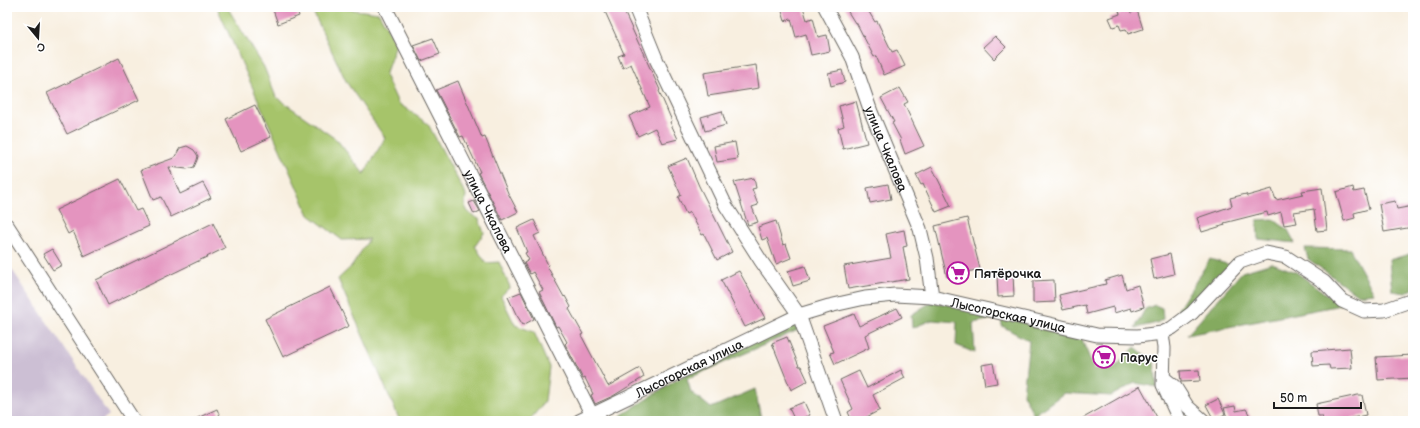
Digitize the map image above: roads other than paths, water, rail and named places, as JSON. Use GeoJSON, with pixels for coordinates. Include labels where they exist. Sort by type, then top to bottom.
{"type":"FeatureCollection","features":[{"type":"Feature","properties":{"kind":"street","name":"улица Чкалова"},"geometry":{"type":"LineString","coordinates":[[385,7],[592,415]]}},
{"type":"Feature","properties":{"kind":"street"},"geometry":{"type":"LineString","coordinates":[[635,7],[657,61],[726,206],[799,315],[836,421]]}},
{"type":"Feature","properties":{"kind":"street","name":"улица Чкалова"},"geometry":{"type":"LineString","coordinates":[[825,7],[852,57],[871,112],[920,229],[927,258],[932,297]]}},
{"type":"Feature","properties":{"kind":"street"},"geometry":{"type":"LineString","coordinates":[[7,225],[134,421]]}},
{"type":"Feature","properties":{"kind":"street","name":"Лысогорская улица"},"geometry":{"type":"LineString","coordinates":[[579,421],[799,315],[829,306],[866,298],[895,295],[932,297],[1097,335],[1138,336],[1162,332],[1172,328],[1192,313],[1240,262],[1252,256],[1266,252],[1286,257],[1324,282],[1342,301],[1364,311],[1384,310],[1413,300]]}},
{"type":"Feature","properties":{"kind":"street"},"geometry":{"type":"LineString","coordinates":[[1162,332],[1165,386],[1180,421]]}},
{"type":"Feature","properties":{"kind":"street"},"geometry":{"type":"LineString","coordinates":[[1165,386],[1175,387],[1186,406],[1204,421]]}},
{"type":"Feature","properties":{"kind":"place","name":"Пятёрочка"},"geometry":{"type":"Point","coordinates":[958,273]}},
{"type":"Feature","properties":{"kind":"place","name":"Парус"},"geometry":{"type":"Point","coordinates":[1104,357]}}]}
